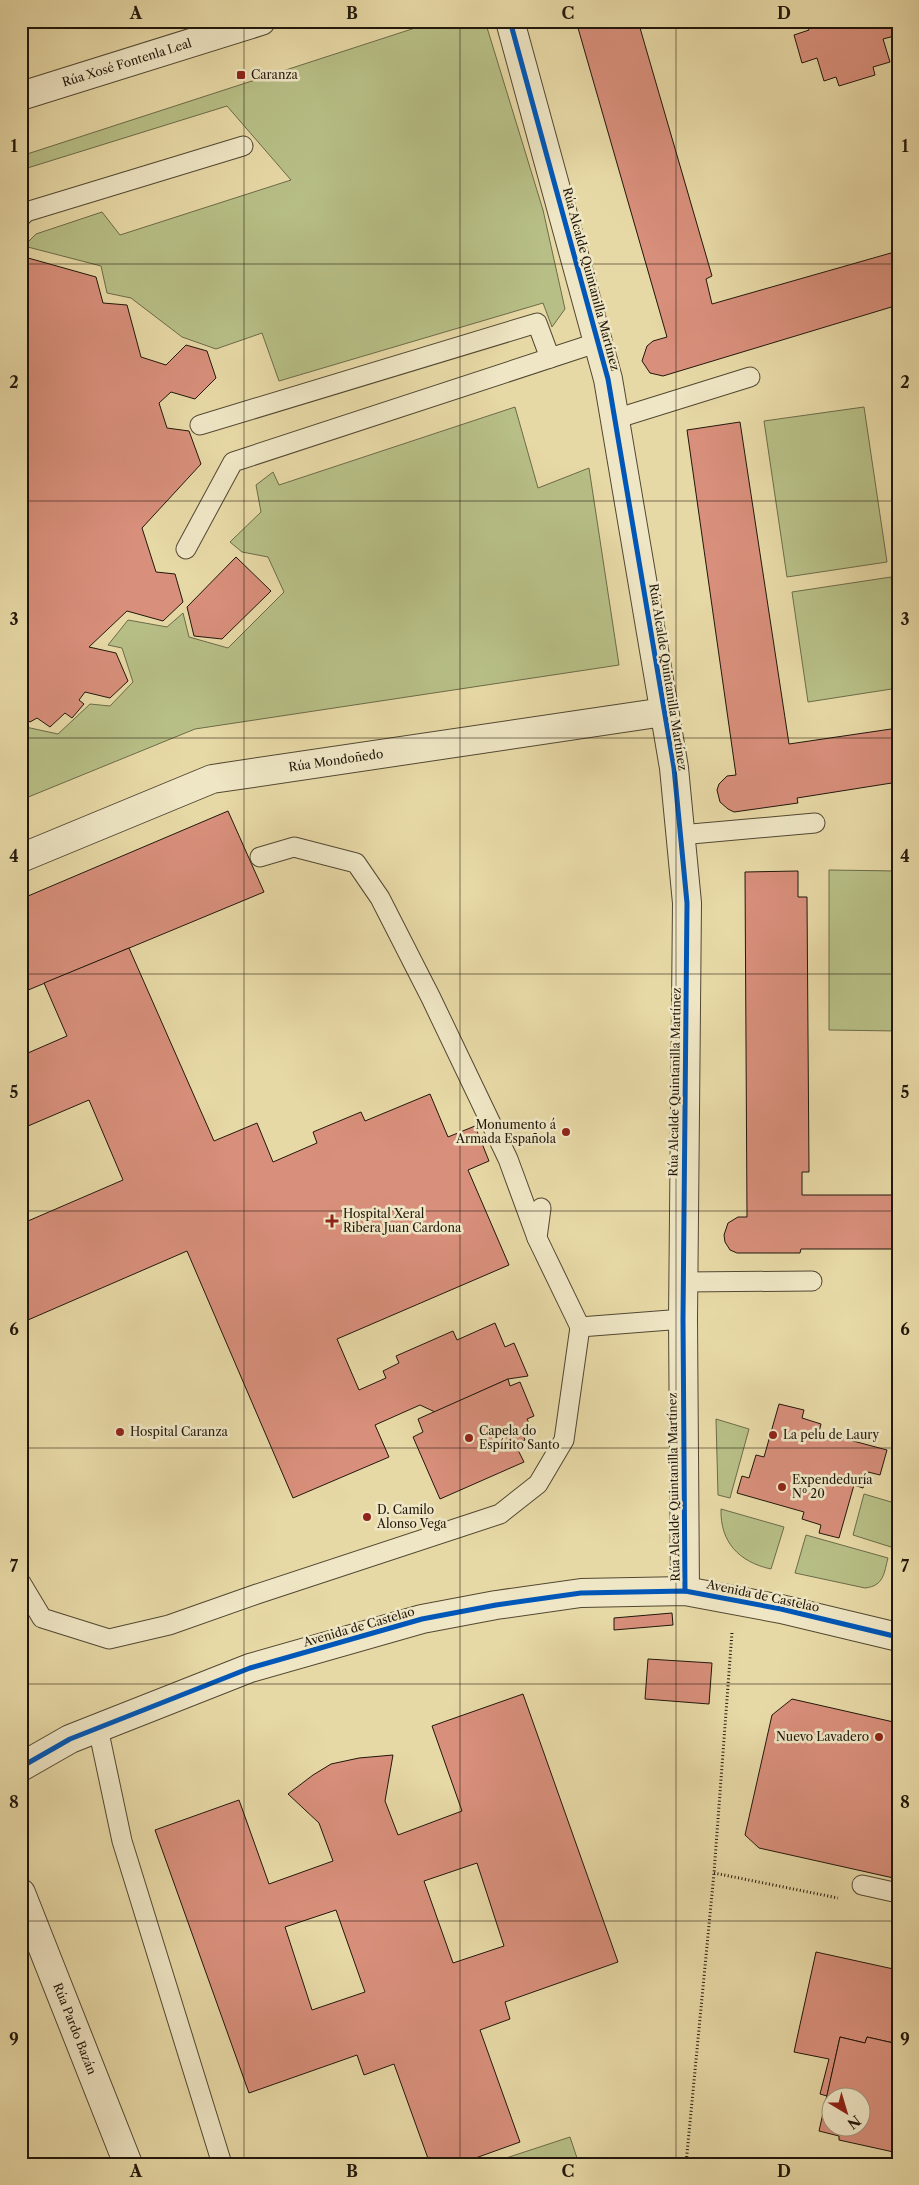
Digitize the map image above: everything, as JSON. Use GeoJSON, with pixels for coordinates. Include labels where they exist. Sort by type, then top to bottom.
{"type":"FeatureCollection","features":[{"type":"Feature","properties":{"kind":"street","name":"Rúa Xosé Fontenla Leal"},"geometry":{"type":"LineString","coordinates":[[21,96],[261,21]]}},
{"type":"Feature","properties":{"kind":"street","name":"Rúa Alcalde Quintanilla Martínez"},"geometry":{"type":"LineString","coordinates":[[510,21],[608,379],[674,768],[687,903],[683,1282],[685,1592]]}},
{"type":"Feature","properties":{"kind":"street","name":"Rúa Mondoñedo"},"geometry":{"type":"LineString","coordinates":[[21,858],[212,778],[664,712]]}},
{"type":"Feature","properties":{"kind":"street","name":"Avenida de Castelao"},"geometry":{"type":"LineString","coordinates":[[21,1766],[70,1739],[250,1668],[422,1619],[496,1604],[581,1594],[685,1592],[736,1599],[898,1637]]}},
{"type":"Feature","properties":{"kind":"street","name":"Rúa Pardo Bazán"},"geometry":{"type":"LineString","coordinates":[[21,1893],[128,2164]]}},
{"type":"Feature","properties":{"kind":"lane"},"geometry":{"type":"LineString","coordinates":[[23,214],[243,146]]}},
{"type":"Feature","properties":{"kind":"lane"},"geometry":{"type":"LineString","coordinates":[[200,425],[537,323],[550,358]]}},
{"type":"Feature","properties":{"kind":"lane"},"geometry":{"type":"LineString","coordinates":[[186,549],[233,462],[599,342]]}},
{"type":"Feature","properties":{"kind":"lane"},"geometry":{"type":"LineString","coordinates":[[615,419],[750,377]]}},
{"type":"Feature","properties":{"kind":"lane"},"geometry":{"type":"LineString","coordinates":[[680,835],[815,823]]}},
{"type":"Feature","properties":{"kind":"lane"},"geometry":{"type":"LineString","coordinates":[[21,1583],[42,1618],[109,1639],[169,1625],[500,1514],[538,1484],[564,1440],[580,1327],[537,1238],[508,1159],[431,998],[380,898],[356,863],[294,847],[260,857]]}},
{"type":"Feature","properties":{"kind":"lane"},"geometry":{"type":"LineString","coordinates":[[537,1238],[540,1208]]}},
{"type":"Feature","properties":{"kind":"lane"},"geometry":{"type":"LineString","coordinates":[[683,1282],[812,1281]]}},
{"type":"Feature","properties":{"kind":"lane"},"geometry":{"type":"LineString","coordinates":[[580,1327],[683,1319]]}},
{"type":"Feature","properties":{"kind":"lane"},"geometry":{"type":"LineString","coordinates":[[98,1728],[122,1841],[222,2164]]}},
{"type":"Feature","properties":{"kind":"lane"},"geometry":{"type":"LineString","coordinates":[[862,1885],[898,1893]]}},
{"type":"Feature","properties":{"kind":"path"},"geometry":{"type":"LineString","coordinates":[[21,23],[28,21]]}},
{"type":"Feature","properties":{"kind":"path"},"geometry":{"type":"LineString","coordinates":[[686,2164],[714,1873],[728,1673],[736,1599]]}},
{"type":"Feature","properties":{"kind":"path"},"geometry":{"type":"LineString","coordinates":[[714,1873],[840,1898]]}},
{"type":"Feature","properties":{"kind":"green space"},"geometry":{"type":"Polygon","coordinates":[[[413,21],[485,21],[543,210],[565,309],[552,327],[543,303],[279,381],[262,333],[216,349],[182,337],[131,298],[107,293],[101,266],[24,246],[36,234],[102,212],[120,235],[291,180],[227,106],[21,170],[21,156],[415,28],[413,21]]]}},
{"type":"Feature","properties":{"kind":"green space"},"geometry":{"type":"Polygon","coordinates":[[[515,407],[538,488],[589,468],[619,665],[195,729],[21,800],[21,726],[58,734],[90,704],[110,706],[133,682],[122,648],[108,645],[128,620],[167,627],[183,613],[189,637],[228,648],[284,592],[268,557],[242,552],[230,542],[261,512],[256,485],[273,472],[279,485],[515,407]]]}},
{"type":"Feature","properties":{"kind":"green space"},"geometry":{"type":"Polygon","coordinates":[[[864,407],[887,562],[787,577],[764,421],[864,407]]]}},
{"type":"Feature","properties":{"kind":"green space"},"geometry":{"type":"Polygon","coordinates":[[[891,577],[898,624],[898,688],[808,702],[792,592],[891,577]]]}},
{"type":"Feature","properties":{"kind":"green space"},"geometry":{"type":"Polygon","coordinates":[[[829,870],[898,871],[898,1031],[829,1030],[829,870]]]}},
{"type":"Feature","properties":{"kind":"green space"},"geometry":{"type":"Polygon","coordinates":[[[716,1419],[749,1429],[730,1498],[718,1495],[716,1419]]]}},
{"type":"Feature","properties":{"kind":"green space"},"geometry":{"type":"Polygon","coordinates":[[[864,1494],[898,1504],[898,1526],[891,1547],[853,1535],[864,1494]]]}},
{"type":"Feature","properties":{"kind":"green space"},"geometry":{"type":"Polygon","coordinates":[[[721,1509],[784,1527],[771,1569],[750,1561],[734,1549],[724,1531],[721,1509]]]}},
{"type":"Feature","properties":{"kind":"green space"},"geometry":{"type":"Polygon","coordinates":[[[806,1535],[888,1558],[880,1582],[865,1588],[795,1573],[806,1535]]]}},
{"type":"Feature","properties":{"kind":"green space"},"geometry":{"type":"Polygon","coordinates":[[[570,2137],[579,2164],[488,2164],[570,2137]]]}},
{"type":"Feature","properties":{"kind":"building"},"geometry":{"type":"Polygon","coordinates":[[[576,21],[638,21],[712,276],[706,279],[712,304],[898,251],[898,305],[663,376],[650,373],[642,361],[647,346],[653,341],[667,337],[576,21]]]}},
{"type":"Feature","properties":{"kind":"building"},"geometry":{"type":"Polygon","coordinates":[[[806,21],[894,21],[898,35],[883,39],[890,62],[873,67],[875,75],[839,86],[836,77],[824,81],[817,58],[802,63],[794,35],[809,30],[806,21]]]}},
{"type":"Feature","properties":{"kind":"building"},"geometry":{"type":"Polygon","coordinates":[[[21,256],[96,277],[103,303],[127,305],[141,357],[166,365],[186,345],[207,351],[216,378],[195,399],[171,392],[159,403],[167,428],[189,431],[201,464],[142,528],[156,572],[175,574],[183,602],[163,621],[127,611],[89,647],[116,653],[128,681],[110,698],[85,692],[79,700],[84,704],[72,718],[65,713],[50,727],[37,718],[30,722],[21,715],[21,256]]]}},
{"type":"Feature","properties":{"kind":"building"},"geometry":{"type":"Polygon","coordinates":[[[740,422],[789,744],[898,728],[898,782],[797,798],[798,803],[734,812],[720,802],[717,790],[719,784],[727,776],[736,775],[687,430],[740,422]]]}},
{"type":"Feature","properties":{"kind":"building"},"geometry":{"type":"Polygon","coordinates":[[[236,557],[271,591],[222,639],[194,636],[187,607],[236,557]]]}},
{"type":"Feature","properties":{"kind":"building"},"geometry":{"type":"Polygon","coordinates":[[[228,811],[264,892],[21,993],[21,899],[228,811]]]}},
{"type":"Feature","properties":{"kind":"building"},"geometry":{"type":"Polygon","coordinates":[[[798,871],[798,897],[807,897],[809,1172],[802,1172],[802,1195],[898,1195],[898,1249],[801,1249],[800,1253],[737,1253],[730,1250],[725,1242],[724,1235],[728,1223],[738,1217],[747,1217],[745,872],[798,871]]]}},
{"type":"Feature","properties":{"kind":"building"},"geometry":{"type":"Polygon","coordinates":[[[129,948],[214,1141],[257,1123],[273,1162],[317,1143],[313,1132],[361,1112],[365,1121],[430,1094],[448,1137],[475,1126],[489,1161],[468,1170],[509,1265],[337,1339],[359,1390],[386,1378],[383,1371],[399,1363],[396,1356],[453,1331],[457,1340],[495,1323],[505,1347],[514,1343],[528,1376],[508,1379],[435,1412],[420,1405],[375,1425],[389,1457],[293,1498],[187,1251],[21,1323],[21,1224],[123,1180],[89,1100],[21,1129],[21,1056],[67,1036],[44,983],[129,948]]]}},
{"type":"Feature","properties":{"kind":"building","name":"Capela do Espírito Santo"},"geometry":{"type":"Polygon","coordinates":[[[508,1379],[510,1386],[520,1382],[534,1416],[527,1419],[530,1425],[521,1429],[525,1440],[515,1444],[524,1462],[440,1499],[413,1437],[423,1432],[418,1419],[508,1379]]]}},
{"type":"Feature","properties":{"kind":"building"},"geometry":{"type":"Polygon","coordinates":[[[779,1404],[804,1410],[802,1418],[821,1424],[819,1432],[887,1450],[880,1475],[868,1472],[863,1488],[854,1485],[839,1538],[819,1533],[821,1525],[802,1519],[804,1512],[737,1493],[742,1476],[749,1478],[756,1455],[764,1457],[779,1404]]]}},
{"type":"Feature","properties":{"kind":"building"},"geometry":{"type":"Polygon","coordinates":[[[672,1613],[673,1625],[614,1630],[614,1618],[672,1613]]]}},
{"type":"Feature","properties":{"kind":"building"},"geometry":{"type":"Polygon","coordinates":[[[648,1659],[712,1663],[709,1704],[645,1699],[648,1659]]]}},
{"type":"Feature","properties":{"kind":"building"},"geometry":{"type":"Polygon","coordinates":[[[523,1694],[618,1962],[505,2002],[510,2019],[480,2030],[520,2142],[459,2164],[430,2164],[394,2064],[364,2075],[357,2055],[249,2093],[155,1830],[239,1800],[269,1884],[333,1861],[319,1823],[288,1794],[331,1764],[359,1758],[393,1755],[385,1801],[398,1835],[462,1811],[432,1726],[523,1694]],[[477,1863],[424,1881],[453,1963],[504,1946],[477,1863]],[[336,1910],[285,1927],[312,2010],[365,1992],[336,1910]]]}},
{"type":"Feature","properties":{"kind":"building"},"geometry":{"type":"Polygon","coordinates":[[[792,1699],[898,1723],[898,1879],[759,1848],[745,1835],[772,1715],[792,1699]]]}},
{"type":"Feature","properties":{"kind":"building"},"geometry":{"type":"Polygon","coordinates":[[[816,1952],[898,1970],[898,2044],[867,2037],[865,2043],[840,2037],[829,2088],[822,2088],[822,2095],[820,2094],[829,2059],[794,2052],[816,1952]]]}},
{"type":"Feature","properties":{"kind":"building"},"geometry":{"type":"Polygon","coordinates":[[[840,2037],[865,2043],[867,2037],[898,2044],[898,2153],[839,2140],[839,2138],[872,2138],[872,2088],[829,2088],[840,2037]]]}},
{"type":"Feature","properties":{"kind":"building"},"geometry":{"type":"Polygon","coordinates":[[[822,2118],[822,2132],[819,2131],[822,2118]]]}},
{"type":"Feature","properties":{"kind":"cycle path"},"geometry":{"type":"LineString","coordinates":[[510,21],[608,379],[674,768],[687,903],[683,1319],[685,1591]]}},
{"type":"Feature","properties":{"kind":"cycle path"},"geometry":{"type":"LineString","coordinates":[[21,1767],[70,1739],[250,1668],[422,1619],[496,1605],[581,1593],[685,1591],[781,1609],[898,1637]]}},
{"type":"Feature","properties":{"kind":"place","name":"Caranza"},"geometry":{"type":"Point","coordinates":[241,75]}},
{"type":"Feature","properties":{"kind":"place","name":"Monumento á Armada Española"},"geometry":{"type":"Point","coordinates":[566,1132]}},
{"type":"Feature","properties":{"kind":"place","name":"Hospital Xeral Ribera Juan Cardona"},"geometry":{"type":"Point","coordinates":[332,1221]}},
{"type":"Feature","properties":{"kind":"place","name":"Hospital Caranza"},"geometry":{"type":"Point","coordinates":[120,1432]}},
{"type":"Feature","properties":{"kind":"place","name":"La pelu de Laury"},"geometry":{"type":"Point","coordinates":[773,1435]}},
{"type":"Feature","properties":{"kind":"place","name":"Capela do Espírito Santo"},"geometry":{"type":"Point","coordinates":[469,1438]}},
{"type":"Feature","properties":{"kind":"place","name":"Expendeduría Nº 20"},"geometry":{"type":"Point","coordinates":[782,1487]}},
{"type":"Feature","properties":{"kind":"place","name":"D. Camilo Alonso Vega"},"geometry":{"type":"Point","coordinates":[367,1517]}},
{"type":"Feature","properties":{"kind":"place","name":"Nuevo Lavadero"},"geometry":{"type":"Point","coordinates":[879,1737]}}]}
